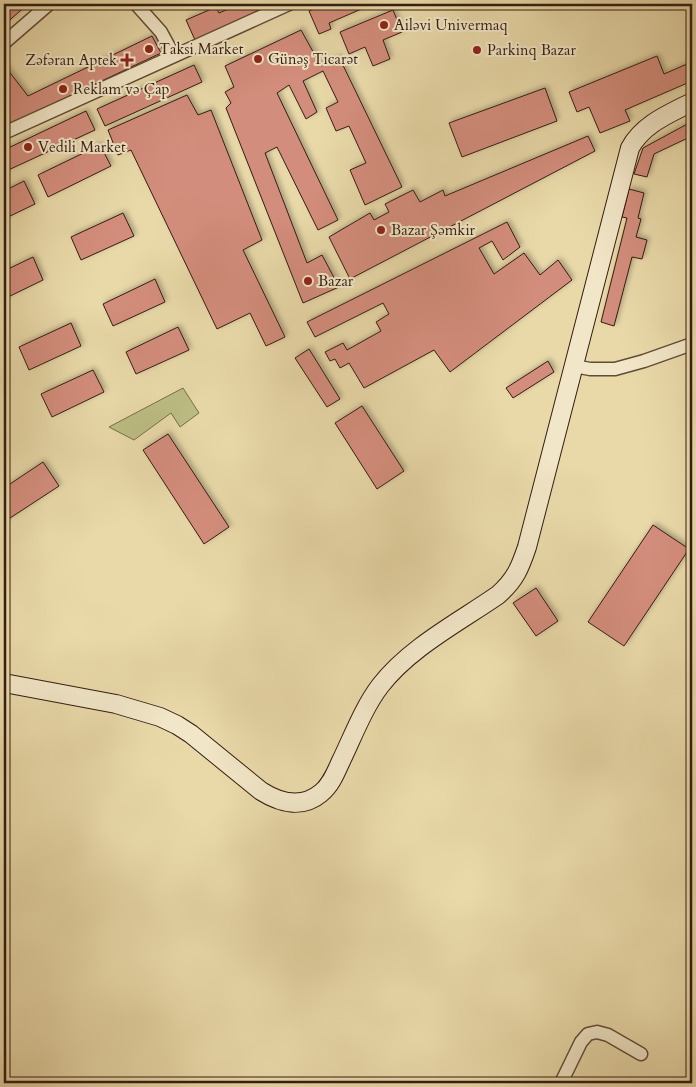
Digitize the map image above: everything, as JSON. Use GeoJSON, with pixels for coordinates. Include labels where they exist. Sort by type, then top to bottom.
{"type":"FeatureCollection","features":[{"type":"Feature","properties":{"kind":"street"},"geometry":{"type":"LineString","coordinates":[[4,43],[49,4]]}},
{"type":"Feature","properties":{"kind":"street"},"geometry":{"type":"LineString","coordinates":[[136,4],[160,32],[174,56]]}},
{"type":"Feature","properties":{"kind":"street"},"geometry":{"type":"LineString","coordinates":[[4,133],[286,4]]}},
{"type":"Feature","properties":{"kind":"street"},"geometry":{"type":"LineString","coordinates":[[4,683],[116,704],[160,717],[191,734],[255,787],[281,801],[302,802],[321,793],[334,775],[366,708],[381,685],[397,667],[436,636],[498,595],[516,576],[527,547],[630,148],[640,134],[656,121],[692,102]]}},
{"type":"Feature","properties":{"kind":"street"},"geometry":{"type":"LineString","coordinates":[[574,366],[590,369],[615,369],[692,344]]}},
{"type":"Feature","properties":{"kind":"street"},"geometry":{"type":"LineString","coordinates":[[562,1083],[582,1042],[588,1034],[598,1032],[608,1034],[641,1054]]}},
{"type":"Feature","properties":{"kind":"green space"},"geometry":{"type":"Polygon","coordinates":[[[183,388],[199,413],[180,427],[171,413],[134,440],[109,427],[183,388]]]}},
{"type":"Feature","properties":{"kind":"building"},"geometry":{"type":"Polygon","coordinates":[[[4,4],[28,4],[4,25],[4,4]]]}},
{"type":"Feature","properties":{"kind":"building"},"geometry":{"type":"Polygon","coordinates":[[[240,4],[273,4],[195,40],[186,20],[216,7],[219,13],[240,4]]]}},
{"type":"Feature","properties":{"kind":"building"},"geometry":{"type":"Polygon","coordinates":[[[324,4],[373,4],[329,23],[331,29],[319,34],[309,11],[324,4]]]}},
{"type":"Feature","properties":{"kind":"building"},"geometry":{"type":"Polygon","coordinates":[[[393,10],[402,32],[383,40],[390,59],[373,66],[365,47],[349,54],[340,32],[393,10]]]}},
{"type":"Feature","properties":{"kind":"building"},"geometry":{"type":"Polygon","coordinates":[[[301,30],[321,66],[339,57],[402,187],[365,205],[350,170],[366,163],[349,126],[336,131],[326,108],[338,102],[323,71],[303,81],[317,112],[306,119],[289,85],[277,93],[338,220],[318,230],[277,147],[265,153],[307,263],[322,255],[339,287],[303,303],[226,108],[231,103],[225,92],[234,87],[225,66],[301,30]]]}},
{"type":"Feature","properties":{"kind":"building"},"geometry":{"type":"Polygon","coordinates":[[[152,36],[161,53],[4,127],[4,65],[28,96],[152,36]]]}},
{"type":"Feature","properties":{"kind":"building"},"geometry":{"type":"Polygon","coordinates":[[[657,56],[664,74],[687,64],[692,81],[625,110],[630,121],[600,133],[589,107],[577,112],[569,92],[657,56]]]}},
{"type":"Feature","properties":{"kind":"building"},"geometry":{"type":"Polygon","coordinates":[[[194,65],[202,82],[105,126],[97,109],[194,65]]]}},
{"type":"Feature","properties":{"kind":"building"},"geometry":{"type":"Polygon","coordinates":[[[545,88],[557,121],[462,157],[449,123],[545,88]]]}},
{"type":"Feature","properties":{"kind":"building"},"geometry":{"type":"Polygon","coordinates":[[[187,95],[198,115],[211,110],[262,240],[243,250],[285,337],[266,346],[250,313],[217,329],[131,150],[118,155],[108,130],[187,95]]]}},
{"type":"Feature","properties":{"kind":"building"},"geometry":{"type":"Polygon","coordinates":[[[86,111],[95,130],[4,172],[4,150],[86,111]]]}},
{"type":"Feature","properties":{"kind":"building"},"geometry":{"type":"Polygon","coordinates":[[[691,122],[692,136],[654,154],[647,177],[634,174],[643,148],[691,122]]]}},
{"type":"Feature","properties":{"kind":"building"},"geometry":{"type":"Polygon","coordinates":[[[588,136],[595,151],[350,279],[329,237],[370,213],[374,220],[389,212],[385,204],[413,190],[420,202],[443,190],[445,196],[588,136]]]}},
{"type":"Feature","properties":{"kind":"building"},"geometry":{"type":"Polygon","coordinates":[[[100,145],[111,166],[48,197],[38,175],[100,145]]]}},
{"type":"Feature","properties":{"kind":"building"},"geometry":{"type":"Polygon","coordinates":[[[24,181],[35,204],[4,219],[4,191],[24,181]]]}},
{"type":"Feature","properties":{"kind":"building"},"geometry":{"type":"Polygon","coordinates":[[[629,189],[644,193],[638,218],[641,219],[636,237],[647,240],[642,259],[632,257],[614,326],[601,322],[627,218],[622,217],[629,189]]]}},
{"type":"Feature","properties":{"kind":"building"},"geometry":{"type":"Polygon","coordinates":[[[123,213],[134,236],[81,260],[71,237],[123,213]]]}},
{"type":"Feature","properties":{"kind":"building"},"geometry":{"type":"Polygon","coordinates":[[[507,222],[520,247],[503,260],[492,241],[479,248],[494,274],[524,253],[540,275],[558,260],[572,280],[450,372],[434,350],[364,388],[349,363],[340,368],[335,359],[330,361],[325,352],[343,343],[347,350],[381,331],[376,322],[389,314],[383,303],[315,337],[307,322],[507,222]]]}},
{"type":"Feature","properties":{"kind":"building"},"geometry":{"type":"Polygon","coordinates":[[[33,257],[43,280],[4,299],[4,271],[33,257]]]}},
{"type":"Feature","properties":{"kind":"building"},"geometry":{"type":"Polygon","coordinates":[[[155,279],[165,302],[113,326],[103,304],[155,279]]]}},
{"type":"Feature","properties":{"kind":"building"},"geometry":{"type":"Polygon","coordinates":[[[71,323],[81,346],[29,370],[19,347],[71,323]]]}},
{"type":"Feature","properties":{"kind":"building"},"geometry":{"type":"Polygon","coordinates":[[[178,327],[189,350],[136,374],[126,352],[178,327]]]}},
{"type":"Feature","properties":{"kind":"building"},"geometry":{"type":"Polygon","coordinates":[[[309,349],[340,399],[327,407],[295,358],[309,349]]]}},
{"type":"Feature","properties":{"kind":"building"},"geometry":{"type":"Polygon","coordinates":[[[548,361],[554,372],[513,398],[506,388],[548,361]]]}},
{"type":"Feature","properties":{"kind":"building"},"geometry":{"type":"Polygon","coordinates":[[[93,370],[104,392],[52,417],[41,394],[93,370]]]}},
{"type":"Feature","properties":{"kind":"building"},"geometry":{"type":"Polygon","coordinates":[[[362,406],[404,471],[377,489],[335,423],[362,406]]]}},
{"type":"Feature","properties":{"kind":"building"},"geometry":{"type":"Polygon","coordinates":[[[168,434],[229,527],[204,544],[143,450],[168,434]]]}},
{"type":"Feature","properties":{"kind":"building"},"geometry":{"type":"Polygon","coordinates":[[[43,462],[59,486],[4,522],[4,488],[43,462]]]}},
{"type":"Feature","properties":{"kind":"building"},"geometry":{"type":"Polygon","coordinates":[[[653,525],[689,549],[624,646],[588,622],[653,525]]]}},
{"type":"Feature","properties":{"kind":"building"},"geometry":{"type":"Polygon","coordinates":[[[536,588],[558,621],[536,636],[513,603],[536,588]]]}},
{"type":"Feature","properties":{"kind":"place","name":"Ailəvi Univermaq"},"geometry":{"type":"Point","coordinates":[384,25]}},
{"type":"Feature","properties":{"kind":"place","name":"Taksi Market"},"geometry":{"type":"Point","coordinates":[149,49]}},
{"type":"Feature","properties":{"kind":"place","name":"Parkinq Bazar"},"geometry":{"type":"Point","coordinates":[477,50]}},
{"type":"Feature","properties":{"kind":"place","name":"Günəş Ticarət"},"geometry":{"type":"Point","coordinates":[258,59]}},
{"type":"Feature","properties":{"kind":"place","name":"Zəfəran Aptek"},"geometry":{"type":"Point","coordinates":[127,60]}},
{"type":"Feature","properties":{"kind":"place","name":"Reklam və Çap"},"geometry":{"type":"Point","coordinates":[63,89]}},
{"type":"Feature","properties":{"kind":"place","name":"Vedili Market"},"geometry":{"type":"Point","coordinates":[28,147]}},
{"type":"Feature","properties":{"kind":"place","name":"Bazar Şəmkir"},"geometry":{"type":"Point","coordinates":[381,230]}},
{"type":"Feature","properties":{"kind":"place","name":"Bazar"},"geometry":{"type":"Point","coordinates":[308,281]}}]}
